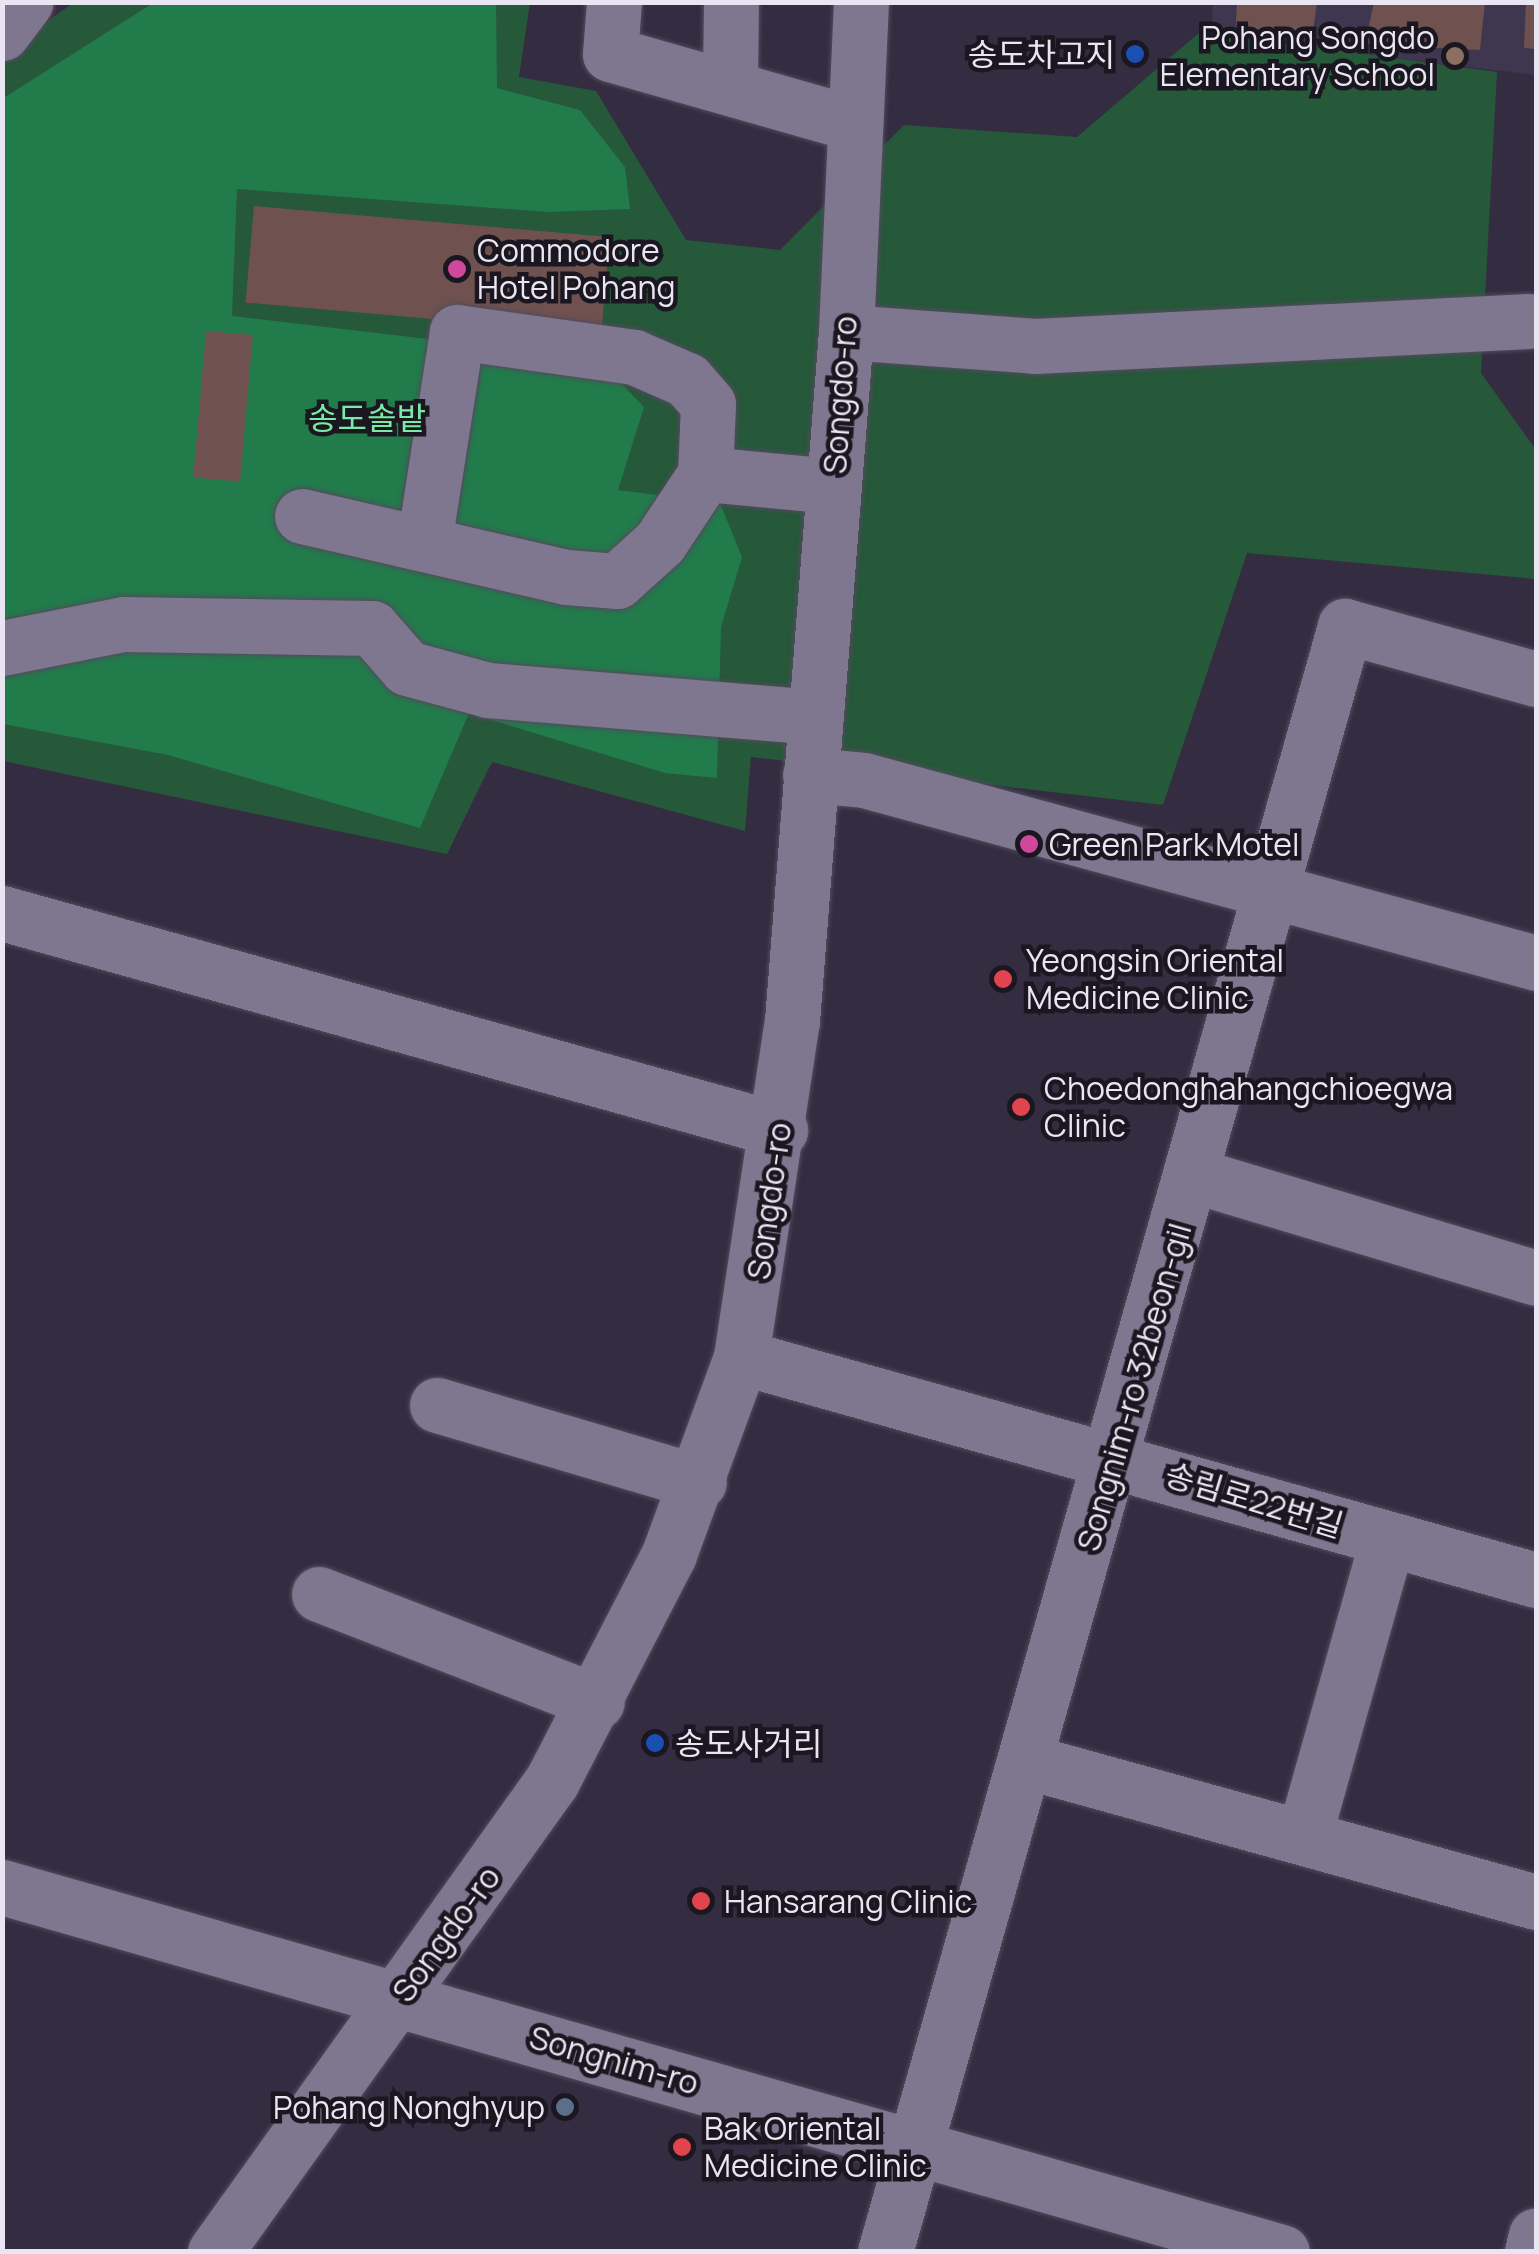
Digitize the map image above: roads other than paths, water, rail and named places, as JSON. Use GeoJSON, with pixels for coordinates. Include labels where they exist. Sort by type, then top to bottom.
{"type":"FeatureCollection","features":[{"type":"Feature","properties":{"kind":"street"},"geometry":{"type":"LineString","coordinates":[[2,33],[25,2]]}},
{"type":"Feature","properties":{"kind":"street"},"geometry":{"type":"LineString","coordinates":[[614,2],[610,54],[730,82],[855,124]]}},
{"type":"Feature","properties":{"kind":"street"},"geometry":{"type":"LineString","coordinates":[[730,82],[731,2]]}},
{"type":"Feature","properties":{"kind":"street","name":"Songdo-ro"},"geometry":{"type":"LineString","coordinates":[[215,2252],[507,1852],[597,1702],[699,1482],[741,1357],[780,1130],[846,332],[861,2]]}},
{"type":"Feature","properties":{"kind":"street"},"geometry":{"type":"LineString","coordinates":[[614,69],[730,82]]}},
{"type":"Feature","properties":{"kind":"street"},"geometry":{"type":"LineString","coordinates":[[846,332],[1035,346],[1528,321]]}},
{"type":"Feature","properties":{"kind":"street"},"geometry":{"type":"LineString","coordinates":[[302,516],[424,542],[617,581],[660,542],[706,474],[713,423],[688,380],[598,347],[458,332],[424,542]]}},
{"type":"Feature","properties":{"kind":"street"},"geometry":{"type":"LineString","coordinates":[[706,474],[833,486]]}},
{"type":"Feature","properties":{"kind":"street"},"geometry":{"type":"LineString","coordinates":[[2,648],[124,624],[372,628],[407,668],[488,690],[814,718]]}},
{"type":"Feature","properties":{"kind":"street","name":"Songnim-ro 32beon-gil"},"geometry":{"type":"LineString","coordinates":[[885,2252],[1028,1762],[1346,626],[1536,678]]}},
{"type":"Feature","properties":{"kind":"street"},"geometry":{"type":"LineString","coordinates":[[810,775],[864,780],[1536,962]]}},
{"type":"Feature","properties":{"kind":"street"},"geometry":{"type":"LineString","coordinates":[[2,913],[780,1130]]}},
{"type":"Feature","properties":{"kind":"street"},"geometry":{"type":"LineString","coordinates":[[1193,1175],[1536,1278]]}},
{"type":"Feature","properties":{"kind":"street","name":"송림로22번길"},"geometry":{"type":"LineString","coordinates":[[741,1357],[1114,1458],[1536,1580]]}},
{"type":"Feature","properties":{"kind":"street"},"geometry":{"type":"LineString","coordinates":[[437,1404],[699,1482]]}},
{"type":"Feature","properties":{"kind":"street"},"geometry":{"type":"LineString","coordinates":[[1304,1836],[1387,1540]]}},
{"type":"Feature","properties":{"kind":"street"},"geometry":{"type":"LineString","coordinates":[[319,1594],[597,1702]]}},
{"type":"Feature","properties":{"kind":"street"},"geometry":{"type":"LineString","coordinates":[[1028,1762],[1536,1902]]}},
{"type":"Feature","properties":{"kind":"street","name":"Songnim-ro"},"geometry":{"type":"LineString","coordinates":[[2,1887],[1282,2252]]}},
{"type":"Feature","properties":{"kind":"street"},"geometry":{"type":"LineString","coordinates":[[1532,2252],[1536,2235]]}},
{"type":"Feature","properties":{"kind":"place","name":"송도차고지"},"geometry":{"type":"Point","coordinates":[1135,54]}},
{"type":"Feature","properties":{"kind":"place","name":"Pohang Songdo Elementary School"},"geometry":{"type":"Point","coordinates":[1455,56]}},
{"type":"Feature","properties":{"kind":"place","name":"Commodore Hotel Pohang"},"geometry":{"type":"Point","coordinates":[457,269]}},
{"type":"Feature","properties":{"kind":"place","name":"Green Park Motel"},"geometry":{"type":"Point","coordinates":[1029,844]}},
{"type":"Feature","properties":{"kind":"place","name":"Yeongsin Oriental Medicine Clinic"},"geometry":{"type":"Point","coordinates":[1003,979]}},
{"type":"Feature","properties":{"kind":"place","name":"Choedonghahangchioegwa Clinic"},"geometry":{"type":"Point","coordinates":[1021,1107]}},
{"type":"Feature","properties":{"kind":"place","name":"송도사거리"},"geometry":{"type":"Point","coordinates":[655,1743]}},
{"type":"Feature","properties":{"kind":"place","name":"Hansarang Clinic"},"geometry":{"type":"Point","coordinates":[701,1901]}},
{"type":"Feature","properties":{"kind":"place","name":"Pohang Nonghyup"},"geometry":{"type":"Point","coordinates":[565,2107]}},
{"type":"Feature","properties":{"kind":"place","name":"Bak Oriental Medicine Clinic"},"geometry":{"type":"Point","coordinates":[682,2147]}},
{"type":"Feature","properties":{"kind":"park label","name":"송도솔밭"},"geometry":{"type":"Point","coordinates":[367,418]}}]}
